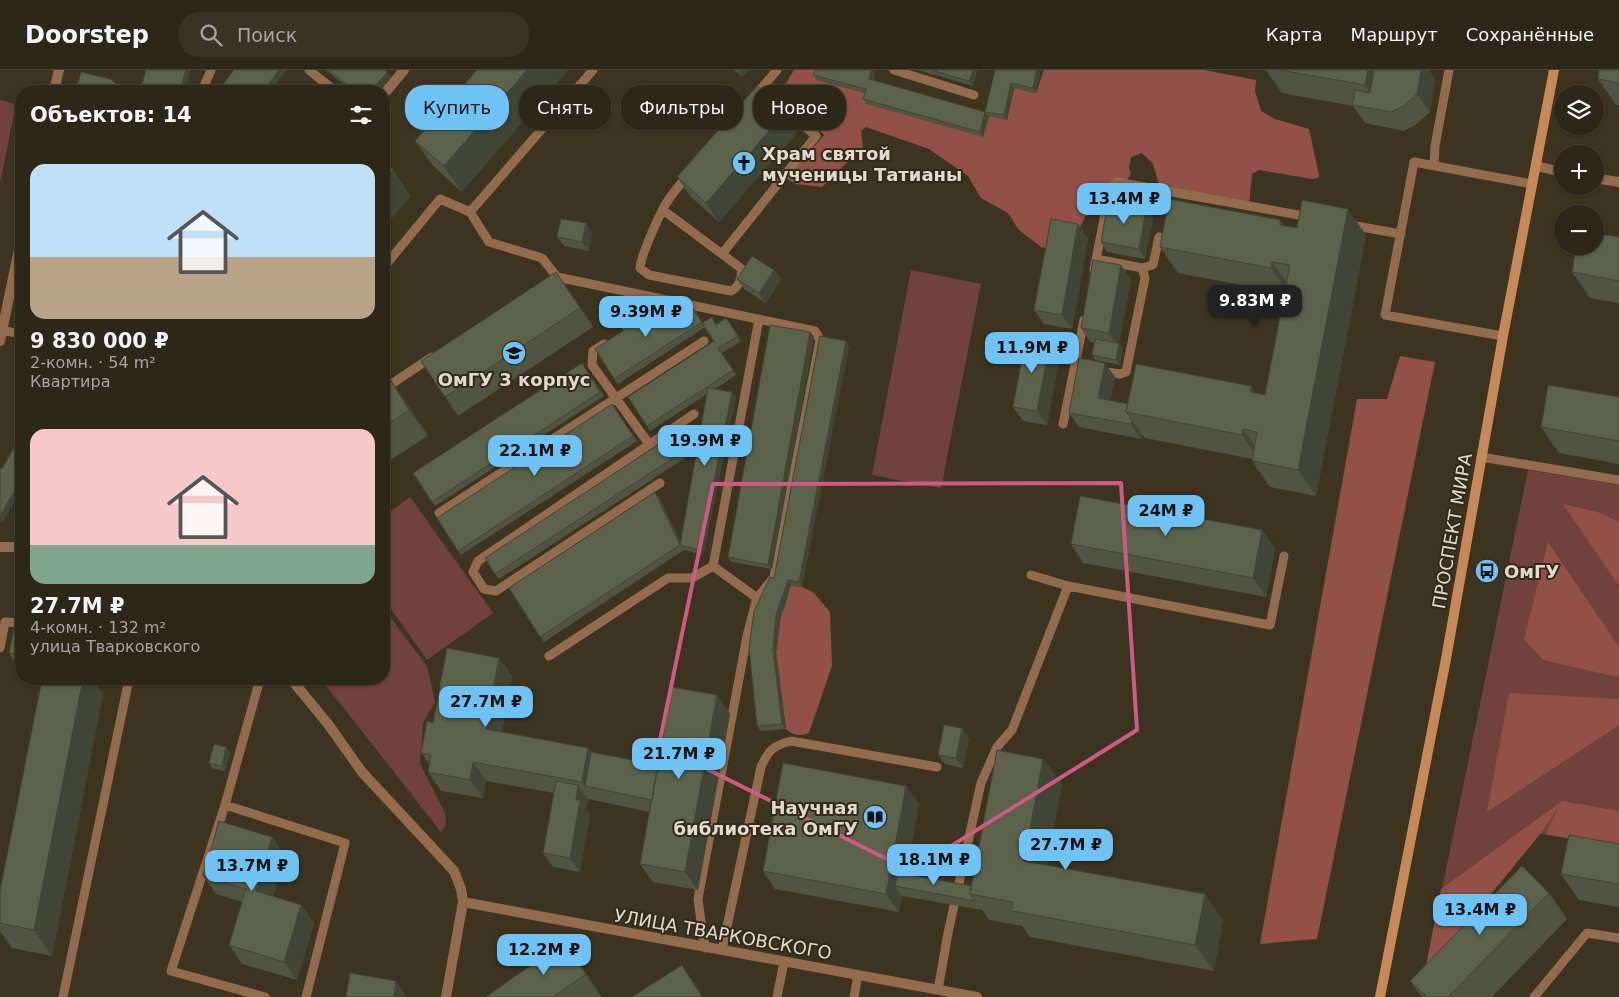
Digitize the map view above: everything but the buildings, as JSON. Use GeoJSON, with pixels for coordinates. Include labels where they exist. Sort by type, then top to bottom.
{"type":"FeatureCollection","features":[{"type":"Feature","properties":{"kind":"main road","name":"ПРОСПЕКТ МИРА"},"geometry":{"type":"LineString","coordinates":[[1380,997],[1446,659],[1503,336],[1554,70]]}},
{"type":"Feature","properties":{"kind":"street"},"geometry":{"type":"LineString","coordinates":[[55,85],[59,70]]}},
{"type":"Feature","properties":{"kind":"street"},"geometry":{"type":"LineString","coordinates":[[390,87],[404,70]]}},
{"type":"Feature","properties":{"kind":"street"},"geometry":{"type":"LineString","coordinates":[[1536,166],[1554,170]]}},
{"type":"Feature","properties":{"kind":"street"},"geometry":{"type":"LineString","coordinates":[[1604,180],[1619,182]]}},
{"type":"Feature","properties":{"kind":"street"},"geometry":{"type":"LineString","coordinates":[[1,334],[15,284]]}},
{"type":"Feature","properties":{"kind":"street"},"geometry":{"type":"LineString","coordinates":[[0,547],[15,547]]}},
{"type":"Feature","properties":{"kind":"street"},"geometry":{"type":"LineString","coordinates":[[296,685],[328,724],[362,772],[454,871],[461,889],[463,902],[446,997]]}},
{"type":"Feature","properties":{"kind":"street","name":"УЛИЦА ТВАРКОВСКОГО"},"geometry":{"type":"LineString","coordinates":[[463,902],[858,975],[925,992],[938,990],[977,997]]}},
{"type":"Feature","properties":{"kind":"lane"},"geometry":{"type":"LineString","coordinates":[[205,85],[211,70]]}},
{"type":"Feature","properties":{"kind":"lane"},"geometry":{"type":"LineString","coordinates":[[309,70],[328,85]]}},
{"type":"Feature","properties":{"kind":"lane"},"geometry":{"type":"LineString","coordinates":[[470,212],[593,70]]}},
{"type":"Feature","properties":{"kind":"lane"},"geometry":{"type":"LineString","coordinates":[[764,85],[777,70]]}},
{"type":"Feature","properties":{"kind":"lane"},"geometry":{"type":"LineString","coordinates":[[894,70],[974,95]]}},
{"type":"Feature","properties":{"kind":"lane"},"geometry":{"type":"LineString","coordinates":[[1434,166],[1435,146],[1449,70]]}},
{"type":"Feature","properties":{"kind":"lane"},"geometry":{"type":"LineString","coordinates":[[748,104],[753,98]]}},
{"type":"Feature","properties":{"kind":"lane"},"geometry":{"type":"LineString","coordinates":[[722,254],[816,136],[809,130]]}},
{"type":"Feature","properties":{"kind":"lane"},"geometry":{"type":"LineString","coordinates":[[1503,336],[1385,315],[1414,162],[1532,184]]}},
{"type":"Feature","properties":{"kind":"lane"},"geometry":{"type":"LineString","coordinates":[[663,210],[742,269],[741,279],[736,288],[731,291],[649,275],[640,268],[640,259],[663,210],[668,200],[693,170]]}},
{"type":"Feature","properties":{"kind":"lane"},"geometry":{"type":"LineString","coordinates":[[1092,279],[1110,188],[1117,182],[1316,219]]}},
{"type":"Feature","properties":{"kind":"lane"},"geometry":{"type":"LineString","coordinates":[[390,260],[440,199],[470,212],[489,242],[542,258],[557,277],[816,331],[820,340],[774,577],[757,598],[747,636],[698,899],[706,948]]}},
{"type":"Feature","properties":{"kind":"lane"},"geometry":{"type":"LineString","coordinates":[[1345,224],[1401,234]]}},
{"type":"Feature","properties":{"kind":"lane"},"geometry":{"type":"LineString","coordinates":[[1096,259],[1142,268],[1153,265],[1159,237]]}},
{"type":"Feature","properties":{"kind":"lane"},"geometry":{"type":"LineString","coordinates":[[1084,368],[1120,374],[1126,372],[1145,278],[1142,268]]}},
{"type":"Feature","properties":{"kind":"lane"},"geometry":{"type":"LineString","coordinates":[[548,282],[557,277]]}},
{"type":"Feature","properties":{"kind":"lane"},"geometry":{"type":"LineString","coordinates":[[649,444],[592,365],[593,351],[669,300]]}},
{"type":"Feature","properties":{"kind":"lane"},"geometry":{"type":"LineString","coordinates":[[1063,424],[1084,368],[1086,308]]}},
{"type":"Feature","properties":{"kind":"lane"},"geometry":{"type":"LineString","coordinates":[[549,656],[668,578],[692,578],[713,566],[759,319]]}},
{"type":"Feature","properties":{"kind":"lane"},"geometry":{"type":"LineString","coordinates":[[1,334],[15,334]]}},
{"type":"Feature","properties":{"kind":"lane"},"geometry":{"type":"LineString","coordinates":[[439,513],[704,341]]}},
{"type":"Feature","properties":{"kind":"lane"},"geometry":{"type":"LineString","coordinates":[[390,385],[441,352]]}},
{"type":"Feature","properties":{"kind":"lane"},"geometry":{"type":"LineString","coordinates":[[660,483],[496,591],[484,589],[473,572],[478,561],[694,414]]}},
{"type":"Feature","properties":{"kind":"lane"},"geometry":{"type":"LineString","coordinates":[[1482,457],[1619,480]]}},
{"type":"Feature","properties":{"kind":"lane"},"geometry":{"type":"LineString","coordinates":[[1031,575],[1068,586],[1270,625],[1284,556]]}},
{"type":"Feature","properties":{"kind":"lane"},"geometry":{"type":"LineString","coordinates":[[713,566],[757,598]]}},
{"type":"Feature","properties":{"kind":"lane"},"geometry":{"type":"LineString","coordinates":[[938,990],[981,783],[997,747],[1012,730],[1068,586]]}},
{"type":"Feature","properties":{"kind":"lane"},"geometry":{"type":"LineString","coordinates":[[0,648],[5,622],[15,623]]}},
{"type":"Feature","properties":{"kind":"lane"},"geometry":{"type":"LineString","coordinates":[[64,997],[128,685]]}},
{"type":"Feature","properties":{"kind":"lane"},"geometry":{"type":"LineString","coordinates":[[258,685],[225,805],[172,971],[265,997]]}},
{"type":"Feature","properties":{"kind":"lane"},"geometry":{"type":"LineString","coordinates":[[722,950],[761,767],[768,752],[778,744],[791,741],[937,767]]}},
{"type":"Feature","properties":{"kind":"lane"},"geometry":{"type":"LineString","coordinates":[[225,805],[345,843],[306,997]]}},
{"type":"Feature","properties":{"kind":"lane"},"geometry":{"type":"LineString","coordinates":[[1534,997],[1587,932],[1619,938]]}},
{"type":"Feature","properties":{"kind":"lane"},"geometry":{"type":"LineString","coordinates":[[777,997],[784,962]]}},
{"type":"Feature","properties":{"kind":"lane"},"geometry":{"type":"LineString","coordinates":[[854,997],[858,975]]}},
{"type":"Feature","properties":{"kind":"highlighted area"},"geometry":{"type":"Polygon","coordinates":[[[1121,483],[1137,730],[911,871],[659,745],[713,484],[1121,483]]]}},
{"type":"Feature","properties":{"kind":"shaded area"},"geometry":{"type":"Polygon","coordinates":[[[794,70],[819,70],[817,80],[836,85],[785,85],[794,70]]]}},
{"type":"Feature","properties":{"kind":"shaded area"},"geometry":{"type":"Polygon","coordinates":[[[1044,70],[1204,70],[1256,80],[1255,91],[1261,111],[1275,119],[1309,129],[1319,175],[1318,178],[1312,179],[1259,170],[1252,174],[1249,205],[1160,189],[1153,164],[1142,153],[1131,157],[1129,167],[1131,174],[1127,180],[1109,186],[1084,219],[1076,236],[1058,250],[1041,247],[1019,230],[1008,213],[981,198],[968,176],[929,149],[866,127],[861,131],[863,147],[822,187],[796,184],[787,179],[824,135],[818,130],[846,130],[846,88],[869,94],[983,136],[989,116],[1007,120],[1014,88],[1036,93],[1044,70]]]}},
{"type":"Feature","properties":{"kind":"shaded area"},"geometry":{"type":"Polygon","coordinates":[[[0,100],[15,104],[15,109],[0,184],[0,100]]]}},
{"type":"Feature","properties":{"kind":"shaded area"},"geometry":{"type":"Polygon","coordinates":[[[911,270],[981,284],[941,488],[872,475],[911,270]]]}},
{"type":"Feature","properties":{"kind":"shaded area"},"geometry":{"type":"Polygon","coordinates":[[[1400,356],[1435,362],[1317,939],[1260,944],[1357,399],[1387,399],[1400,356]]]}},
{"type":"Feature","properties":{"kind":"shaded area"},"geometry":{"type":"Polygon","coordinates":[[[1528,470],[1619,485],[1619,847],[1535,833],[1440,899],[1528,470]]]}},
{"type":"Feature","properties":{"kind":"shaded area"},"geometry":{"type":"Polygon","coordinates":[[[410,497],[493,613],[427,660],[390,608],[390,512],[410,497]]]}},
{"type":"Feature","properties":{"kind":"shaded area"},"geometry":{"type":"Polygon","coordinates":[[[1563,504],[1601,513],[1619,522],[1619,586],[1563,504]]]}},
{"type":"Feature","properties":{"kind":"shaded area"},"geometry":{"type":"Polygon","coordinates":[[[1548,542],[1619,647],[1619,676],[1543,660],[1524,639],[1548,542]]]}},
{"type":"Feature","properties":{"kind":"shaded area"},"geometry":{"type":"Polygon","coordinates":[[[791,585],[813,592],[830,612],[832,666],[809,733],[800,735],[791,733],[786,729],[776,653],[780,620],[791,585]]]}},
{"type":"Feature","properties":{"kind":"shaded area"},"geometry":{"type":"Polygon","coordinates":[[[390,617],[427,666],[435,702],[423,723],[420,764],[445,813],[446,825],[441,832],[326,685],[390,685],[390,617]]]}},
{"type":"Feature","properties":{"kind":"shaded area"},"geometry":{"type":"Polygon","coordinates":[[[1509,693],[1619,699],[1619,725],[1487,812],[1509,693]]]}},
{"type":"Feature","properties":{"kind":"shaded area"},"geometry":{"type":"Polygon","coordinates":[[[1562,801],[1619,811],[1619,848],[1546,834],[1558,807],[1545,828],[1424,976],[1441,889],[1562,801]]]}},
{"type":"Feature","properties":{"kind":"place","name":"Храм святой мученицы Татианы"},"geometry":{"type":"Point","coordinates":[744,163]}},
{"type":"Feature","properties":{"kind":"place","name":"ОмГУ 3 корпус"},"geometry":{"type":"Point","coordinates":[514,353]}},
{"type":"Feature","properties":{"kind":"place","name":"ОмГУ"},"geometry":{"type":"Point","coordinates":[1487,571]}},
{"type":"Feature","properties":{"kind":"place","name":"Научная библиотека ОмГУ"},"geometry":{"type":"Point","coordinates":[875,817]}}]}
